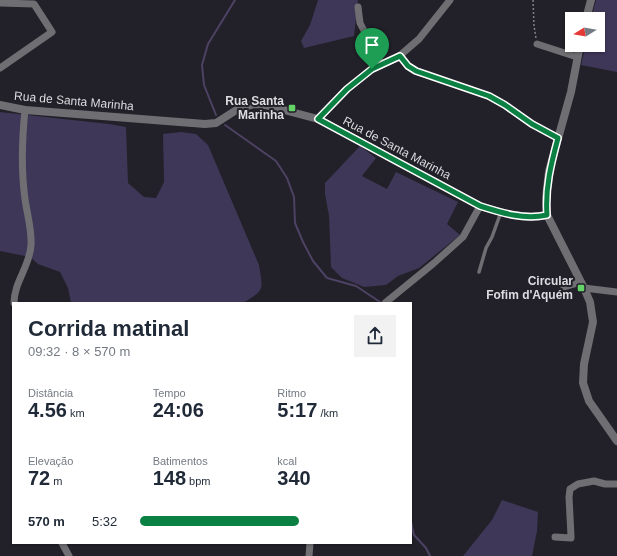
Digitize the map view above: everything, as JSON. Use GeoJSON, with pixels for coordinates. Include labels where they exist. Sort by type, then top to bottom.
{"type":"FeatureCollection","features":[{"type":"Feature","properties":{"kind":"street"},"geometry":{"type":"LineString","coordinates":[[318,119],[347,89],[372,69],[400,56],[420,39],[450,0]]}},
{"type":"Feature","properties":{"kind":"street"},"geometry":{"type":"LineString","coordinates":[[588,12],[591,0]]}},
{"type":"Feature","properties":{"kind":"street"},"geometry":{"type":"LineString","coordinates":[[0,3],[34,4],[52,32],[0,68]]}},
{"type":"Feature","properties":{"kind":"street"},"geometry":{"type":"LineString","coordinates":[[358,7],[360,23],[382,65]]}},
{"type":"Feature","properties":{"kind":"street"},"geometry":{"type":"LineString","coordinates":[[537,44],[577,57]]}},
{"type":"Feature","properties":{"kind":"street"},"geometry":{"type":"LineString","coordinates":[[578,52],[571,92],[549,171],[546,198],[547,215],[583,285],[590,302],[593,322],[584,364],[583,383],[589,401],[617,441]]}},
{"type":"Feature","properties":{"kind":"street"},"geometry":{"type":"LineString","coordinates":[[400,56],[408,66],[416,71],[471,89],[497,100],[532,124],[558,138]]}},
{"type":"Feature","properties":{"kind":"street","name":"Rua de Santa Marinha"},"geometry":{"type":"LineString","coordinates":[[0,105],[25,110],[205,124],[216,123],[238,109],[254,104],[265,105],[318,119],[480,206],[528,217],[547,215]]}},
{"type":"Feature","properties":{"kind":"street"},"geometry":{"type":"LineString","coordinates":[[14,302],[14,293],[30,255],[31,243],[25,198],[23,164],[25,110]]}},
{"type":"Feature","properties":{"kind":"street"},"geometry":{"type":"LineString","coordinates":[[386,302],[463,237],[480,206]]}},
{"type":"Feature","properties":{"kind":"street"},"geometry":{"type":"LineString","coordinates":[[564,287],[583,285],[617,292]]}},
{"type":"Feature","properties":{"kind":"street"},"geometry":{"type":"LineString","coordinates":[[555,537],[570,538],[571,536],[570,489],[578,484],[594,481],[605,484],[617,484]]}},
{"type":"Feature","properties":{"kind":"street"},"geometry":{"type":"LineString","coordinates":[[63,544],[70,556]]}},
{"type":"Feature","properties":{"kind":"street"},"geometry":{"type":"LineString","coordinates":[[309,556],[310,544]]}},
{"type":"Feature","properties":{"kind":"lane"},"geometry":{"type":"LineString","coordinates":[[478,272],[501,212]]}},
{"type":"Feature","properties":{"kind":"path"},"geometry":{"type":"LineString","coordinates":[[533,0],[534,26],[537,44]]}},
{"type":"Feature","properties":{"kind":"shaded area"},"geometry":{"type":"Polygon","coordinates":[[[318,0],[358,0],[354,36],[304,48],[301,41],[310,25],[318,0]]]}},
{"type":"Feature","properties":{"kind":"shaded area"},"geometry":{"type":"Polygon","coordinates":[[[596,0],[617,0],[617,72],[581,65],[584,52],[605,52],[605,12],[593,12],[596,0]]]}},
{"type":"Feature","properties":{"kind":"shaded area"},"geometry":{"type":"Polygon","coordinates":[[[0,112],[126,127],[128,183],[144,197],[156,198],[164,182],[163,134],[181,132],[196,134],[208,145],[259,265],[261,288],[259,292],[244,302],[71,302],[68,288],[60,272],[38,264],[30,257],[0,251],[0,112]]]}},
{"type":"Feature","properties":{"kind":"shaded area"},"geometry":{"type":"Polygon","coordinates":[[[360,146],[376,158],[362,176],[387,189],[396,172],[458,202],[447,224],[460,235],[419,268],[398,276],[386,285],[364,287],[342,278],[331,267],[329,216],[325,194],[325,183],[360,146]]]}},
{"type":"Feature","properties":{"kind":"shaded area"},"geometry":{"type":"Polygon","coordinates":[[[502,500],[538,512],[537,531],[532,556],[463,556],[492,520],[502,500]]]}},
{"type":"Feature","properties":{"kind":"waterway"},"geometry":{"type":"LineString","coordinates":[[216,115],[204,85],[202,65],[208,44],[235,0]]}},
{"type":"Feature","properties":{"kind":"waterway"},"geometry":{"type":"LineString","coordinates":[[225,125],[276,161],[287,178],[294,197],[295,223],[303,242],[313,261],[327,278],[356,286],[380,302]]}},
{"type":"Feature","properties":{"kind":"waterway"},"geometry":{"type":"LineString","coordinates":[[412,526],[414,535],[426,548],[430,556]]}},
{"type":"Feature","properties":{"kind":"place","name":"Rua Santa Marinha"},"geometry":{"type":"Point","coordinates":[292,108]}},
{"type":"Feature","properties":{"kind":"place","name":"Circular Fofim d'Aquém"},"geometry":{"type":"Point","coordinates":[581,288]}},
{"type":"Feature","properties":{"kind":"route"},"geometry":{"type":"LineString","coordinates":[[400,56],[412,69],[489,96],[532,124],[558,138],[549,171],[546,198],[547,215],[523,217],[480,206],[318,119],[347,89],[372,69],[400,56]]}}]}
